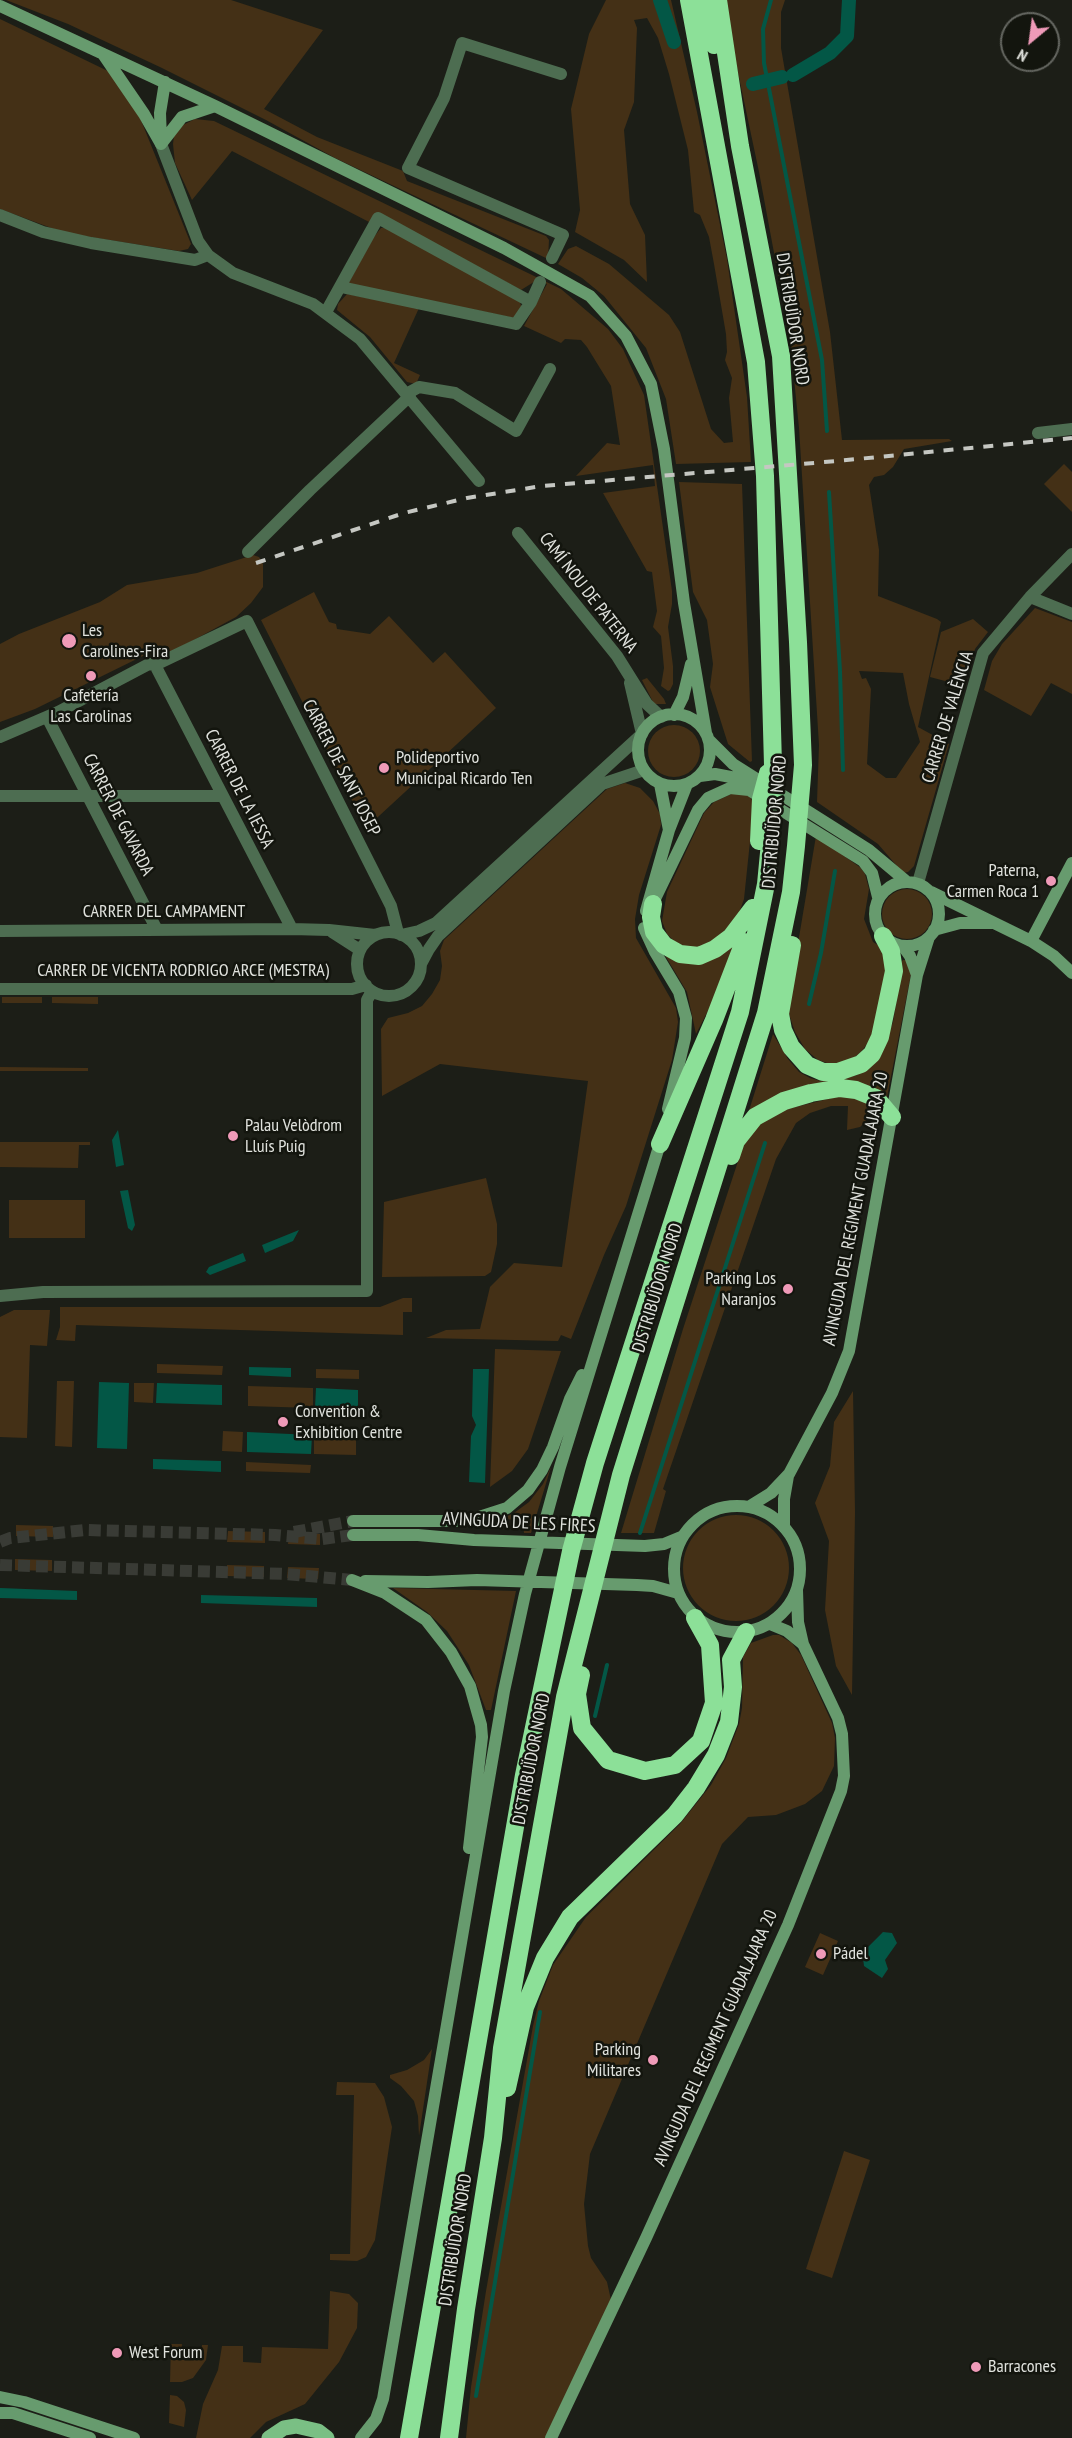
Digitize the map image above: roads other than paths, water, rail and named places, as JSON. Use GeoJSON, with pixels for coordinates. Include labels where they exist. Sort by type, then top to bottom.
{"type":"FeatureCollection","features":[{"type":"Feature","properties":{"kind":"highway"},"geometry":{"type":"LineString","coordinates":[[680,0],[717,151]]}},
{"type":"Feature","properties":{"kind":"highway"},"geometry":{"type":"LineString","coordinates":[[689,0],[717,151]]}},
{"type":"Feature","properties":{"kind":"highway"},"geometry":{"type":"LineString","coordinates":[[703,0],[740,146]]}},
{"type":"Feature","properties":{"kind":"highway"},"geometry":{"type":"LineString","coordinates":[[718,0],[740,146]]}},
{"type":"Feature","properties":{"kind":"highway","name":"DISTRIBUÏDOR NORD"},"geometry":{"type":"LineString","coordinates":[[449,2438],[466,2309],[493,2138],[502,2048],[565,1697],[621,1474],[766,1013],[791,892],[803,765],[781,356],[740,146]]}},
{"type":"Feature","properties":{"kind":"highway","name":"DISTRIBUÏDOR NORD"},"geometry":{"type":"LineString","coordinates":[[410,2438],[524,1775],[571,1551],[596,1463],[740,1012],[766,884],[774,801],[765,476],[756,362],[717,151]]}},
{"type":"Feature","properties":{"kind":"highway"},"geometry":{"type":"LineString","coordinates":[[660,1144],[740,956],[753,908],[757,881],[761,799],[772,760]]}},
{"type":"Feature","properties":{"kind":"highway"},"geometry":{"type":"LineString","coordinates":[[796,846],[800,895],[780,1014],[783,1030],[791,1047],[815,1070],[838,1072],[850,1070],[872,1054],[880,1037],[894,971],[891,951],[883,936]]}},
{"type":"Feature","properties":{"kind":"highway"},"geometry":{"type":"LineString","coordinates":[[653,904],[651,917],[654,932],[664,945],[680,954],[699,956],[715,949],[731,937],[753,908]]}},
{"type":"Feature","properties":{"kind":"highway"},"geometry":{"type":"LineString","coordinates":[[698,1231],[715,1208],[736,1141],[755,1117],[784,1101],[811,1093],[840,1089],[856,1090],[876,1098],[892,1117]]}},
{"type":"Feature","properties":{"kind":"highway"},"geometry":{"type":"LineString","coordinates":[[600,1553],[577,1694],[582,1728],[608,1760],[645,1771],[675,1765],[701,1741],[714,1703],[710,1645],[696,1618]]}},
{"type":"Feature","properties":{"kind":"highway"},"geometry":{"type":"LineString","coordinates":[[493,2138],[503,2106],[525,2007],[545,1958],[570,1917],[675,1815],[696,1788],[716,1755],[729,1722],[733,1687],[731,1660],[746,1632]]}},
{"type":"Feature","properties":{"kind":"main road"},"geometry":{"type":"LineString","coordinates":[[269,2438],[284,2428],[296,2426],[308,2427],[327,2438]]}},
{"type":"Feature","properties":{"kind":"street"},"geometry":{"type":"LineString","coordinates":[[0,6],[214,106],[504,249],[590,296],[626,336],[651,384],[664,449],[692,660],[707,737],[709,759],[700,776]]}},
{"type":"Feature","properties":{"kind":"street"},"geometry":{"type":"LineString","coordinates":[[552,258],[563,236],[408,168],[444,98],[462,43],[561,74]]}},
{"type":"Feature","properties":{"kind":"street"},"geometry":{"type":"LineString","coordinates":[[103,53],[161,144],[198,241],[208,255],[233,273],[313,304],[360,339],[479,481]]}},
{"type":"Feature","properties":{"kind":"street"},"geometry":{"type":"LineString","coordinates":[[144,114],[165,82]]}},
{"type":"Feature","properties":{"kind":"street"},"geometry":{"type":"LineString","coordinates":[[161,144],[160,113],[165,82]]}},
{"type":"Feature","properties":{"kind":"street"},"geometry":{"type":"LineString","coordinates":[[161,144],[182,117],[214,106]]}},
{"type":"Feature","properties":{"kind":"street"},"geometry":{"type":"LineString","coordinates":[[0,215],[43,232],[91,243],[195,260],[208,255]]}},
{"type":"Feature","properties":{"kind":"street"},"geometry":{"type":"LineString","coordinates":[[326,312],[378,218],[531,302]]}},
{"type":"Feature","properties":{"kind":"street"},"geometry":{"type":"LineString","coordinates":[[341,287],[516,324],[531,302],[540,282]]}},
{"type":"Feature","properties":{"kind":"street"},"geometry":{"type":"LineString","coordinates":[[248,552],[310,489],[419,387],[455,393],[516,431],[550,369]]}},
{"type":"Feature","properties":{"kind":"street"},"geometry":{"type":"LineString","coordinates":[[1038,433],[1072,429]]}},
{"type":"Feature","properties":{"kind":"street","name":"CAMÍ NOU DE PATERNA"},"geometry":{"type":"LineString","coordinates":[[518,533],[617,656],[648,704],[661,717]]}},
{"type":"Feature","properties":{"kind":"street","name":"CARRER DE VALÈNCIA"},"geometry":{"type":"LineString","coordinates":[[912,882],[984,653],[1030,597],[1072,554]]}},
{"type":"Feature","properties":{"kind":"street"},"geometry":{"type":"LineString","coordinates":[[1030,597],[1072,614]]}},
{"type":"Feature","properties":{"kind":"street","name":"CARRER DE SANT JOSEP"},"geometry":{"type":"LineString","coordinates":[[155,665],[247,621],[391,906],[400,934]]}},
{"type":"Feature","properties":{"kind":"street"},"geometry":{"type":"LineString","coordinates":[[674,715],[683,697],[692,660]]}},
{"type":"Feature","properties":{"kind":"street"},"geometry":{"type":"LineString","coordinates":[[0,737],[47,717],[149,664],[155,665]]}},
{"type":"Feature","properties":{"kind":"street","name":"CARRER DE LA IESSA"},"geometry":{"type":"LineString","coordinates":[[155,665],[292,929]]}},
{"type":"Feature","properties":{"kind":"street","name":"CAMÍ NOU DE PATERNA"},"geometry":{"type":"LineString","coordinates":[[629,676],[642,734]]}},
{"type":"Feature","properties":{"kind":"street"},"geometry":{"type":"LineString","coordinates":[[400,934],[414,944],[420,954],[419,975],[407,990],[398,995],[388,996],[369,988],[357,971],[357,960],[366,941],[385,932],[400,934],[419,931],[436,923],[653,722],[661,717],[674,715],[692,719],[750,783],[804,823],[863,861],[872,873],[878,897],[874,917],[883,936],[896,944],[912,945],[960,923],[995,922]]}},
{"type":"Feature","properties":{"kind":"street","name":"CARRER DE GAVARDA"},"geometry":{"type":"LineString","coordinates":[[47,717],[157,930]]}},
{"type":"Feature","properties":{"kind":"street"},"geometry":{"type":"LineString","coordinates":[[642,734],[638,750],[644,770],[660,784],[678,786],[687,784],[700,776],[715,774],[750,783],[823,820],[912,882],[1031,941],[1054,956],[1072,974]]}},
{"type":"Feature","properties":{"kind":"street"},"geometry":{"type":"LineString","coordinates":[[421,964],[438,936],[602,784],[644,770]]}},
{"type":"Feature","properties":{"kind":"street"},"geometry":{"type":"LineString","coordinates":[[653,904],[698,810],[708,798],[730,788],[750,783]]}},
{"type":"Feature","properties":{"kind":"street"},"geometry":{"type":"LineString","coordinates":[[660,784],[669,830]]}},
{"type":"Feature","properties":{"kind":"street"},"geometry":{"type":"LineString","coordinates":[[361,2438],[376,2419],[383,2399],[504,1691],[525,1594],[595,1350],[660,1144],[685,1038],[686,1018],[680,992],[645,931],[644,919],[669,830],[687,784]]}},
{"type":"Feature","properties":{"kind":"street"},"geometry":{"type":"LineString","coordinates":[[0,796],[223,796]]}},
{"type":"Feature","properties":{"kind":"street"},"geometry":{"type":"LineString","coordinates":[[1031,941],[1072,863]]}},
{"type":"Feature","properties":{"kind":"street"},"geometry":{"type":"LineString","coordinates":[[653,904],[656,877]]}},
{"type":"Feature","properties":{"kind":"street"},"geometry":{"type":"LineString","coordinates":[[878,897],[895,883],[912,882]]}},
{"type":"Feature","properties":{"kind":"street"},"geometry":{"type":"LineString","coordinates":[[930,891],[939,910],[938,921],[932,934]]}},
{"type":"Feature","properties":{"kind":"street","name":"CARRER DEL CAMPAMENT"},"geometry":{"type":"LineString","coordinates":[[0,931],[292,929],[375,935]]}},
{"type":"Feature","properties":{"kind":"street"},"geometry":{"type":"LineString","coordinates":[[329,930],[360,950]]}},
{"type":"Feature","properties":{"kind":"street","name":"AVINGUDA DEL REGIMENT GUADALAJARA 20"},"geometry":{"type":"LineString","coordinates":[[750,1506],[771,1493],[789,1474],[832,1394],[849,1351],[917,975],[932,934]]}},
{"type":"Feature","properties":{"kind":"street"},"geometry":{"type":"LineString","coordinates":[[903,946],[910,956],[917,975]]}},
{"type":"Feature","properties":{"kind":"street"},"geometry":{"type":"LineString","coordinates":[[0,1296],[53,1292],[368,1291],[367,1000],[369,988]]}},
{"type":"Feature","properties":{"kind":"street","name":"CARRER DE VICENTA RODRIGO ARCE (MESTRA)"},"geometry":{"type":"LineString","coordinates":[[0,989],[369,988]]}},
{"type":"Feature","properties":{"kind":"street"},"geometry":{"type":"LineString","coordinates":[[353,1521],[457,1521],[473,1519],[507,1508],[528,1490],[542,1470],[554,1447],[570,1399],[595,1350]]}},
{"type":"Feature","properties":{"kind":"street","name":"AVINGUDA DEL REGIMENT GUADALAJARA 20"},"geometry":{"type":"LineString","coordinates":[[784,1525],[784,1499],[789,1474]]}},
{"type":"Feature","properties":{"kind":"street"},"geometry":{"type":"LineString","coordinates":[[723,1506],[750,1506],[769,1513],[784,1525],[800,1556],[797,1590],[787,1609],[770,1624],[746,1632],[719,1630],[696,1618],[678,1593],[673,1565],[681,1537],[699,1517],[723,1506]]}},
{"type":"Feature","properties":{"kind":"street","name":"AVINGUDA DE LES FIRES"},"geometry":{"type":"LineString","coordinates":[[353,1535],[417,1535],[511,1542],[645,1546],[664,1544],[681,1537]]}},
{"type":"Feature","properties":{"kind":"street"},"geometry":{"type":"LineString","coordinates":[[467,1903],[469,1850],[482,1737],[470,1686],[451,1652],[426,1620],[385,1593],[352,1580],[501,1581],[653,1586],[678,1593]]}},
{"type":"Feature","properties":{"kind":"street","name":"AVINGUDA DEL REGIMENT GUADALAJARA 20"},"geometry":{"type":"LineString","coordinates":[[551,2438],[646,2238],[788,1925],[842,1791],[844,1751],[838,1718],[803,1644],[798,1622],[797,1590]]}},
{"type":"Feature","properties":{"kind":"street"},"geometry":{"type":"LineString","coordinates":[[770,1624],[787,1631],[803,1644]]}},
{"type":"Feature","properties":{"kind":"street"},"geometry":{"type":"LineString","coordinates":[[0,2397],[24,2402],[134,2438]]}},
{"type":"Feature","properties":{"kind":"street"},"geometry":{"type":"LineString","coordinates":[[0,2414],[13,2413],[90,2438]]}},
{"type":"Feature","properties":{"kind":"waterway"},"geometry":{"type":"LineString","coordinates":[[660,0],[674,42]]}},
{"type":"Feature","properties":{"kind":"waterway"},"geometry":{"type":"LineString","coordinates":[[771,0],[763,29],[764,63],[822,360],[827,431]]}},
{"type":"Feature","properties":{"kind":"waterway"},"geometry":{"type":"LineString","coordinates":[[793,75],[830,53],[847,36],[849,0]]}},
{"type":"Feature","properties":{"kind":"waterway"},"geometry":{"type":"LineString","coordinates":[[753,84],[782,77]]}},
{"type":"Feature","properties":{"kind":"waterway"},"geometry":{"type":"LineString","coordinates":[[829,492],[840,671],[843,770]]}},
{"type":"Feature","properties":{"kind":"waterway"},"geometry":{"type":"LineString","coordinates":[[809,1004],[821,953],[835,871]]}},
{"type":"Feature","properties":{"kind":"waterway"},"geometry":{"type":"LineString","coordinates":[[640,1533],[765,1143]]}},
{"type":"Feature","properties":{"kind":"waterway"},"geometry":{"type":"LineString","coordinates":[[595,1716],[607,1665]]}},
{"type":"Feature","properties":{"kind":"waterway"},"geometry":{"type":"LineString","coordinates":[[476,2396],[540,2012]]}},
{"type":"Feature","properties":{"kind":"tunnel"},"geometry":{"type":"LineString","coordinates":[[294,1532],[353,1521]]}},
{"type":"Feature","properties":{"kind":"tunnel"},"geometry":{"type":"LineString","coordinates":[[0,1542],[10,1538],[86,1530],[275,1535],[322,1539],[353,1535]]}},
{"type":"Feature","properties":{"kind":"tunnel"},"geometry":{"type":"LineString","coordinates":[[0,1565],[286,1574],[352,1580]]}},
{"type":"Feature","properties":{"kind":"railway"},"geometry":{"type":"LineString","coordinates":[[256,563],[404,513],[467,498],[542,486],[1072,438]]}},
{"type":"Feature","properties":{"kind":"place","name":"Les Carolines-Fira"},"geometry":{"type":"Point","coordinates":[69,641]}},
{"type":"Feature","properties":{"kind":"place","name":"Cafetería Las Carolinas"},"geometry":{"type":"Point","coordinates":[91,676]}},
{"type":"Feature","properties":{"kind":"place","name":"Polideportivo Municipal Ricardo Ten"},"geometry":{"type":"Point","coordinates":[384,768]}},
{"type":"Feature","properties":{"kind":"place","name":"Paterna, Carmen Roca 1"},"geometry":{"type":"Point","coordinates":[1051,881]}},
{"type":"Feature","properties":{"kind":"place","name":"Palau Velòdrom Lluís Puig"},"geometry":{"type":"Point","coordinates":[233,1136]}},
{"type":"Feature","properties":{"kind":"place","name":"Parking Los Naranjos"},"geometry":{"type":"Point","coordinates":[788,1289]}},
{"type":"Feature","properties":{"kind":"place","name":"Convention & Exhibition Centre"},"geometry":{"type":"Point","coordinates":[283,1422]}},
{"type":"Feature","properties":{"kind":"place","name":"Pádel"},"geometry":{"type":"Point","coordinates":[821,1954]}},
{"type":"Feature","properties":{"kind":"place","name":"Parking Militares"},"geometry":{"type":"Point","coordinates":[653,2060]}},
{"type":"Feature","properties":{"kind":"place","name":"West Forum"},"geometry":{"type":"Point","coordinates":[117,2353]}},
{"type":"Feature","properties":{"kind":"place","name":"Barracones"},"geometry":{"type":"Point","coordinates":[976,2367]}}]}
